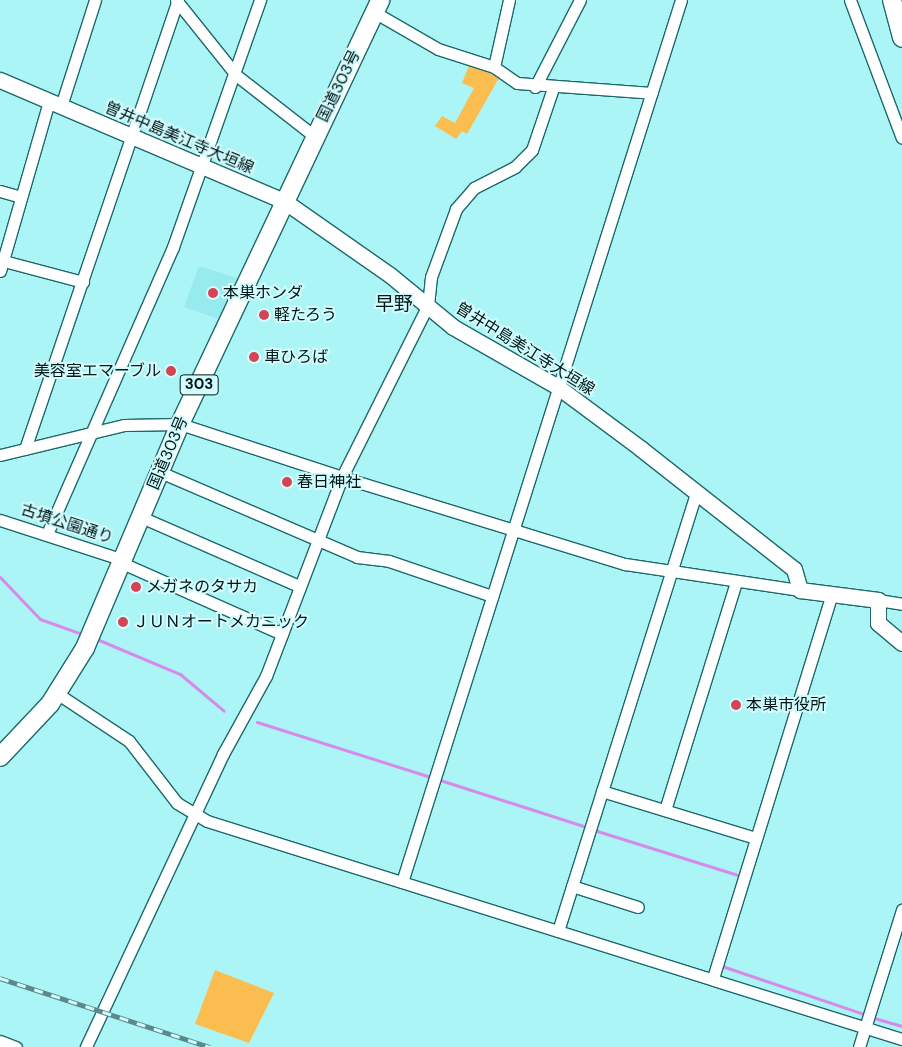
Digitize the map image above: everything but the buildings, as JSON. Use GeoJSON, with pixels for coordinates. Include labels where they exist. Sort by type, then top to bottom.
{"type":"FeatureCollection","features":[{"type":"Feature","properties":{"kind":"highway"},"geometry":{"type":"LineString","coordinates":[[892,0],[902,38]]}},
{"type":"Feature","properties":{"kind":"highway","name":"国道303号"},"geometry":{"type":"LineString","coordinates":[[0,757],[58,694],[85,648],[180,424],[314,136],[377,6]]}},
{"type":"Feature","properties":{"kind":"main road","name":"曽井中島美江寺大垣線"},"geometry":{"type":"LineString","coordinates":[[0,80],[202,169],[284,202],[474,340],[558,387],[794,569],[800,590]]}},
{"type":"Feature","properties":{"kind":"main road"},"geometry":{"type":"LineString","coordinates":[[800,590],[878,600],[878,623],[902,643]]}},
{"type":"Feature","properties":{"kind":"street"},"geometry":{"type":"LineString","coordinates":[[82,282],[1,264],[21,197],[94,0]]}},
{"type":"Feature","properties":{"kind":"street"},"geometry":{"type":"LineString","coordinates":[[46,534],[202,169],[236,75],[260,0]]}},
{"type":"Feature","properties":{"kind":"street"},"geometry":{"type":"LineString","coordinates":[[494,67],[509,0]]}},
{"type":"Feature","properties":{"kind":"street"},"geometry":{"type":"LineString","coordinates":[[535,87],[580,0]]}},
{"type":"Feature","properties":{"kind":"street"},"geometry":{"type":"LineString","coordinates":[[402,882],[681,0]]}},
{"type":"Feature","properties":{"kind":"street"},"geometry":{"type":"LineString","coordinates":[[850,0],[902,138]]}},
{"type":"Feature","properties":{"kind":"street"},"geometry":{"type":"LineString","coordinates":[[177,1],[236,75],[314,136]]}},
{"type":"Feature","properties":{"kind":"street"},"geometry":{"type":"LineString","coordinates":[[25,449],[133,138],[177,1]]}},
{"type":"Feature","properties":{"kind":"street"},"geometry":{"type":"LineString","coordinates":[[377,6],[438,49],[494,67],[517,83],[535,87],[652,93]]}},
{"type":"Feature","properties":{"kind":"street"},"geometry":{"type":"LineString","coordinates":[[86,1047],[194,814],[254,701],[342,478],[428,305],[431,276],[456,209],[474,188],[516,167],[532,150],[553,88]]}},
{"type":"Feature","properties":{"kind":"street"},"geometry":{"type":"LineString","coordinates":[[0,191],[21,197]]}},
{"type":"Feature","properties":{"kind":"street"},"geometry":{"type":"LineString","coordinates":[[0,455],[91,432],[151,422],[180,424],[342,478],[599,557],[670,572],[800,590]]}},
{"type":"Feature","properties":{"kind":"street"},"geometry":{"type":"LineString","coordinates":[[160,472],[357,557],[389,561],[492,596]]}},
{"type":"Feature","properties":{"kind":"street"},"geometry":{"type":"LineString","coordinates":[[558,931],[696,493]]}},
{"type":"Feature","properties":{"kind":"street"},"geometry":{"type":"LineString","coordinates":[[141,517],[299,586]]}},
{"type":"Feature","properties":{"kind":"street","name":"古墳公園通り"},"geometry":{"type":"LineString","coordinates":[[0,520],[123,561],[282,634]]}},
{"type":"Feature","properties":{"kind":"street"},"geometry":{"type":"LineString","coordinates":[[664,810],[736,582]]}},
{"type":"Feature","properties":{"kind":"street"},"geometry":{"type":"LineString","coordinates":[[713,978],[832,594]]}},
{"type":"Feature","properties":{"kind":"street"},"geometry":{"type":"LineString","coordinates":[[878,600],[902,604]]}},
{"type":"Feature","properties":{"kind":"street"},"geometry":{"type":"LineString","coordinates":[[58,694],[129,741],[171,796],[194,814],[402,882],[713,978],[902,1039]]}},
{"type":"Feature","properties":{"kind":"street"},"geometry":{"type":"LineString","coordinates":[[602,790],[756,838]]}},
{"type":"Feature","properties":{"kind":"street"},"geometry":{"type":"LineString","coordinates":[[572,886],[638,906]]}},
{"type":"Feature","properties":{"kind":"street"},"geometry":{"type":"LineString","coordinates":[[859,1047],[902,910]]}},
{"type":"Feature","properties":{"kind":"street"},"geometry":{"type":"LineString","coordinates":[[0,1041],[16,1047]]}},
{"type":"Feature","properties":{"kind":"shaded area"},"geometry":{"type":"Polygon","coordinates":[[[470,63],[499,78],[467,134],[462,131],[456,139],[435,126],[442,116],[455,123],[474,88],[462,83],[470,63]]]}},
{"type":"Feature","properties":{"kind":"shaded area","name":"本巣ホンダ"},"geometry":{"type":"Polygon","coordinates":[[[199,266],[243,280],[224,321],[184,307],[199,266]]]}},
{"type":"Feature","properties":{"kind":"shaded area"},"geometry":{"type":"Polygon","coordinates":[[[215,970],[274,993],[249,1043],[195,1024],[215,970]]]}},
{"type":"Feature","properties":{"kind":"waterway"},"geometry":{"type":"LineString","coordinates":[[0,577],[40,619],[82,634]]}},
{"type":"Feature","properties":{"kind":"waterway"},"geometry":{"type":"LineString","coordinates":[[99,640],[180,674],[224,711]]}},
{"type":"Feature","properties":{"kind":"waterway"},"geometry":{"type":"LineString","coordinates":[[257,722],[430,777]]}},
{"type":"Feature","properties":{"kind":"waterway"},"geometry":{"type":"LineString","coordinates":[[440,780],[586,827]]}},
{"type":"Feature","properties":{"kind":"waterway"},"geometry":{"type":"LineString","coordinates":[[594,830],[741,876]]}},
{"type":"Feature","properties":{"kind":"waterway"},"geometry":{"type":"LineString","coordinates":[[722,966],[864,1014]]}},
{"type":"Feature","properties":{"kind":"waterway"},"geometry":{"type":"LineString","coordinates":[[874,1018],[902,1026]]}},
{"type":"Feature","properties":{"kind":"railway"},"geometry":{"type":"LineString","coordinates":[[0,978],[210,1047]]}},
{"type":"Feature","properties":{"kind":"place","name":"本巣ホンダ"},"geometry":{"type":"Point","coordinates":[213,293]}},
{"type":"Feature","properties":{"kind":"place","name":"軽たろう"},"geometry":{"type":"Point","coordinates":[264,315]}},
{"type":"Feature","properties":{"kind":"place","name":"車ひろば"},"geometry":{"type":"Point","coordinates":[254,357]}},
{"type":"Feature","properties":{"kind":"place","name":"美容室エマーブル"},"geometry":{"type":"Point","coordinates":[171,371]}},
{"type":"Feature","properties":{"kind":"place","name":"春日神社"},"geometry":{"type":"Point","coordinates":[287,482]}},
{"type":"Feature","properties":{"kind":"place","name":"メガネのタサカ"},"geometry":{"type":"Point","coordinates":[136,587]}},
{"type":"Feature","properties":{"kind":"place","name":"ＪＵＮオートメカニック"},"geometry":{"type":"Point","coordinates":[123,622]}},
{"type":"Feature","properties":{"kind":"place","name":"本巣市役所"},"geometry":{"type":"Point","coordinates":[736,705]}},
{"type":"Feature","properties":{"kind":"district","name":"早野"},"geometry":{"type":"Point","coordinates":[394,304]}}]}
